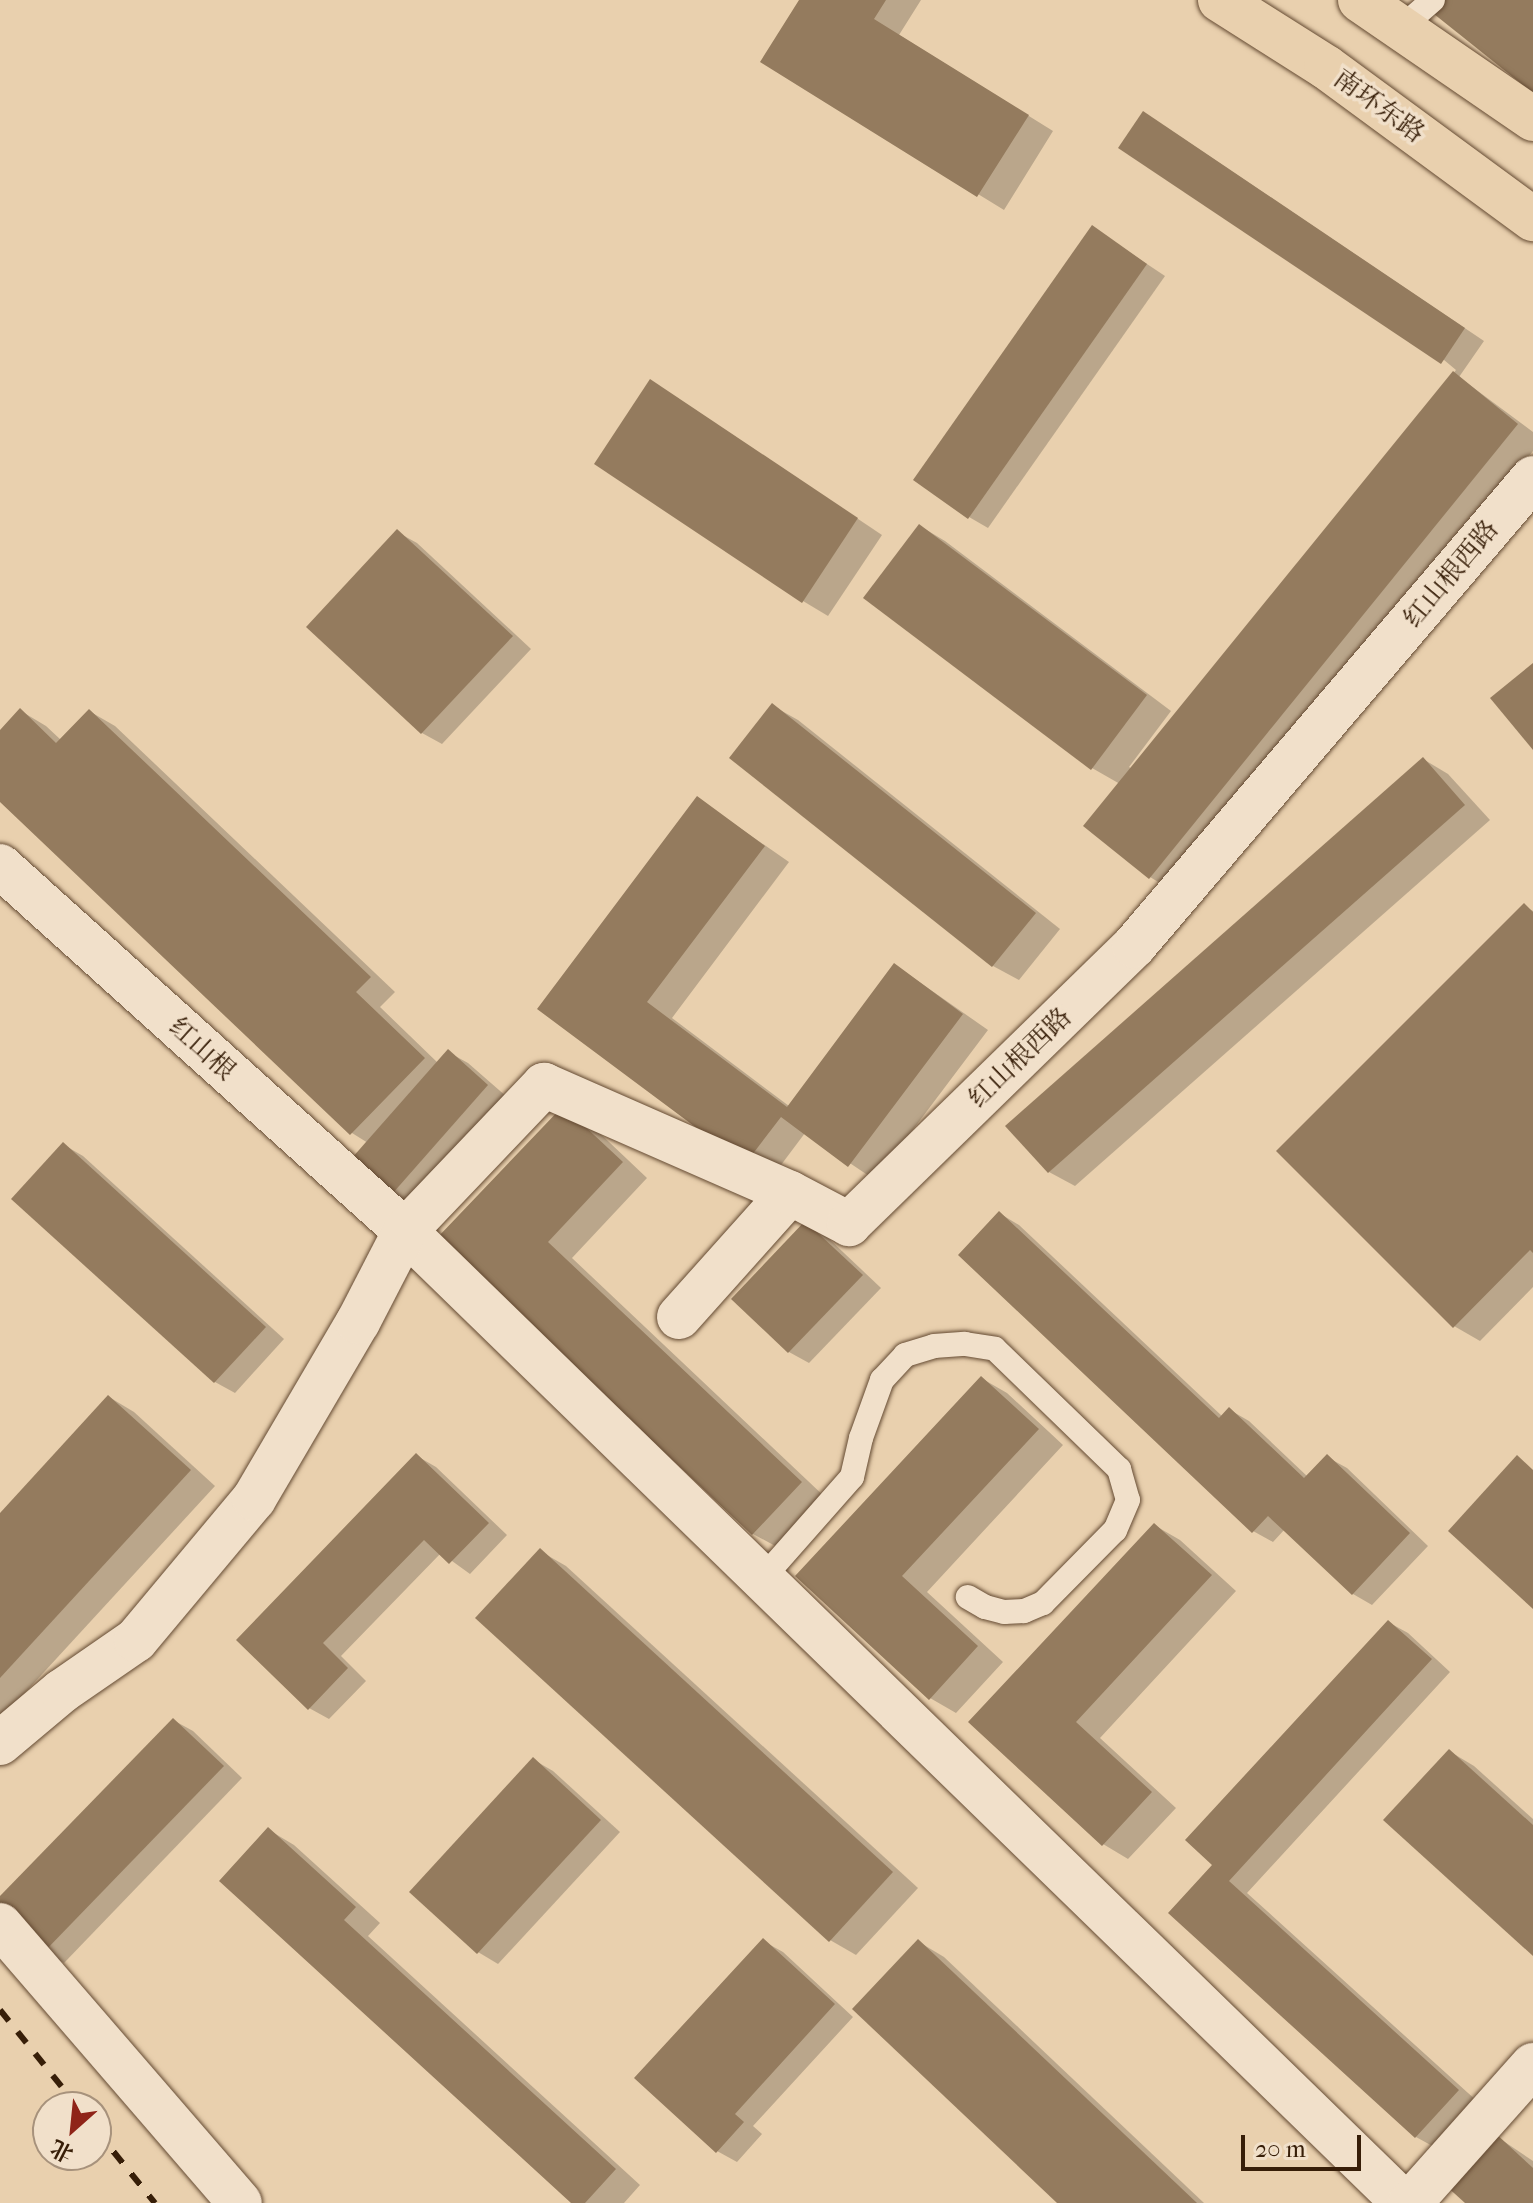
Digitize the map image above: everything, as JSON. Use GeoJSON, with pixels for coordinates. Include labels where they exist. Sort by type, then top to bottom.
{"type":"FeatureCollection","features":[{"type":"Feature","properties":{"kind":"highway","name":"南环东路"},"geometry":{"type":"LineString","coordinates":[[1220,0],[1326,67],[1533,219]]}},
{"type":"Feature","properties":{"kind":"highway"},"geometry":{"type":"LineString","coordinates":[[1360,0],[1418,14],[1533,119]]}},
{"type":"Feature","properties":{"kind":"street","name":"红山根西路"},"geometry":{"type":"LineString","coordinates":[[405,1231],[544,1085],[790,1193],[849,1224],[1134,946],[1533,478]]}},
{"type":"Feature","properties":{"kind":"street","name":"红山根"},"geometry":{"type":"LineString","coordinates":[[0,866],[405,1231],[1404,2203]]}},
{"type":"Feature","properties":{"kind":"street"},"geometry":{"type":"LineString","coordinates":[[679,1317],[790,1193]]}},
{"type":"Feature","properties":{"kind":"street"},"geometry":{"type":"LineString","coordinates":[[0,1743],[62,1691],[136,1640],[254,1499],[358,1322],[405,1231]]}},
{"type":"Feature","properties":{"kind":"street"},"geometry":{"type":"LineString","coordinates":[[0,1925],[240,2203]]}},
{"type":"Feature","properties":{"kind":"street"},"geometry":{"type":"LineString","coordinates":[[1410,2203],[1533,2065]]}},
{"type":"Feature","properties":{"kind":"lane"},"geometry":{"type":"LineString","coordinates":[[762,1579],[852,1477],[861,1438],[882,1380],[905,1355],[934,1346],[965,1344],[995,1349],[1119,1469],[1128,1500],[1115,1530],[1043,1603],[1024,1611],[1004,1612],[985,1607],[968,1597]]}},
{"type":"Feature","properties":{"kind":"building"},"geometry":{"type":"Polygon","coordinates":[[[799,0],[886,0],[874,19],[1029,115],[977,197],[760,62],[799,0]]]}},
{"type":"Feature","properties":{"kind":"building"},"geometry":{"type":"Polygon","coordinates":[[[1445,0],[1533,0],[1533,93],[1434,14],[1445,0]]]}},
{"type":"Feature","properties":{"kind":"building"},"geometry":{"type":"Polygon","coordinates":[[[1143,111],[1465,328],[1441,364],[1118,148],[1143,111]]]}},
{"type":"Feature","properties":{"kind":"building"},"geometry":{"type":"Polygon","coordinates":[[[1092,225],[1147,264],[968,519],[913,480],[1092,225]]]}},
{"type":"Feature","properties":{"kind":"building"},"geometry":{"type":"Polygon","coordinates":[[[1453,371],[1518,424],[1149,879],[1083,826],[1453,371]]]}},
{"type":"Feature","properties":{"kind":"building"},"geometry":{"type":"Polygon","coordinates":[[[650,379],[858,518],[802,603],[594,464],[650,379]]]}},
{"type":"Feature","properties":{"kind":"building"},"geometry":{"type":"Polygon","coordinates":[[[919,524],[1147,695],[1091,770],[863,598],[919,524]]]}},
{"type":"Feature","properties":{"kind":"building"},"geometry":{"type":"Polygon","coordinates":[[[397,529],[513,636],[421,734],[306,627],[397,529]]]}},
{"type":"Feature","properties":{"kind":"building"},"geometry":{"type":"Polygon","coordinates":[[[1533,663],[1533,750],[1490,698],[1533,663]]]}},
{"type":"Feature","properties":{"kind":"building"},"geometry":{"type":"Polygon","coordinates":[[[772,703],[1036,913],[992,967],[729,758],[772,703]]]}},
{"type":"Feature","properties":{"kind":"building"},"geometry":{"type":"Polygon","coordinates":[[[20,708],[56,743],[89,709],[371,977],[356,992],[425,1058],[350,1135],[0,802],[0,730],[20,708]]]}},
{"type":"Feature","properties":{"kind":"building"},"geometry":{"type":"Polygon","coordinates":[[[1423,757],[1465,805],[1048,1173],[1005,1126],[1423,757]]]}},
{"type":"Feature","properties":{"kind":"building"},"geometry":{"type":"Polygon","coordinates":[[[697,796],[765,846],[647,1002],[787,1107],[894,963],[963,1014],[848,1167],[781,1117],[745,1164],[537,1009],[697,796]]]}},
{"type":"Feature","properties":{"kind":"building"},"geometry":{"type":"Polygon","coordinates":[[[1524,903],[1533,912],[1533,1253],[1530,1250],[1453,1328],[1276,1151],[1524,903]]]}},
{"type":"Feature","properties":{"kind":"building"},"geometry":{"type":"Polygon","coordinates":[[[448,1049],[488,1085],[385,1202],[344,1167],[448,1049]]]}},
{"type":"Feature","properties":{"kind":"building"},"geometry":{"type":"Polygon","coordinates":[[[563,1106],[623,1162],[548,1242],[802,1482],[752,1535],[437,1238],[563,1106]]]}},
{"type":"Feature","properties":{"kind":"building"},"geometry":{"type":"Polygon","coordinates":[[[63,1142],[266,1327],[214,1383],[11,1199],[63,1142]]]}},
{"type":"Feature","properties":{"kind":"building"},"geometry":{"type":"Polygon","coordinates":[[[999,1211],[1219,1418],[1229,1407],[1304,1478],[1327,1454],[1410,1533],[1352,1595],[1268,1516],[1252,1533],[958,1255],[999,1211]]]}},
{"type":"Feature","properties":{"kind":"building"},"geometry":{"type":"Polygon","coordinates":[[[805,1221],[863,1275],[788,1353],[731,1299],[805,1221]]]}},
{"type":"Feature","properties":{"kind":"building"},"geometry":{"type":"Polygon","coordinates":[[[981,1376],[1039,1429],[902,1576],[978,1646],[929,1700],[795,1576],[981,1376]]]}},
{"type":"Feature","properties":{"kind":"building"},"geometry":{"type":"Polygon","coordinates":[[[108,1395],[191,1470],[0,1678],[0,1513],[108,1395]]]}},
{"type":"Feature","properties":{"kind":"building"},"geometry":{"type":"Polygon","coordinates":[[[416,1453],[489,1523],[449,1564],[424,1540],[323,1643],[348,1668],[308,1710],[236,1640],[416,1453]]]}},
{"type":"Feature","properties":{"kind":"building"},"geometry":{"type":"Polygon","coordinates":[[[1517,1455],[1533,1470],[1533,1609],[1448,1531],[1517,1455]]]}},
{"type":"Feature","properties":{"kind":"building"},"geometry":{"type":"Polygon","coordinates":[[[1154,1523],[1212,1575],[1076,1722],[1152,1792],[1102,1846],[968,1722],[1154,1523]]]}},
{"type":"Feature","properties":{"kind":"building"},"geometry":{"type":"Polygon","coordinates":[[[540,1548],[893,1872],[829,1942],[475,1618],[540,1548]]]}},
{"type":"Feature","properties":{"kind":"building"},"geometry":{"type":"Polygon","coordinates":[[[1388,1620],[1432,1659],[1229,1881],[1459,2090],[1415,2138],[1168,1913],[1212,1865],[1185,1840],[1388,1620]]]}},
{"type":"Feature","properties":{"kind":"building"},"geometry":{"type":"Polygon","coordinates":[[[173,1718],[224,1766],[43,1953],[0,1912],[0,1896],[173,1718]]]}},
{"type":"Feature","properties":{"kind":"building"},"geometry":{"type":"Polygon","coordinates":[[[1449,1749],[1533,1825],[1533,1956],[1383,1820],[1449,1749]]]}},
{"type":"Feature","properties":{"kind":"building"},"geometry":{"type":"Polygon","coordinates":[[[533,1757],[601,1820],[477,1954],[409,1892],[533,1757]]]}},
{"type":"Feature","properties":{"kind":"building"},"geometry":{"type":"Polygon","coordinates":[[[268,1827],[356,1907],[344,1920],[616,2169],[585,2203],[571,2203],[219,1881],[268,1827]]]}},
{"type":"Feature","properties":{"kind":"building"},"geometry":{"type":"Polygon","coordinates":[[[763,1938],[835,2004],[735,2114],[744,2122],[716,2153],[634,2078],[763,1938]]]}},
{"type":"Feature","properties":{"kind":"building"},"geometry":{"type":"Polygon","coordinates":[[[918,1939],[1197,2203],[1057,2203],[852,2009],[918,1939]]]}},
{"type":"Feature","properties":{"kind":"building"},"geometry":{"type":"Polygon","coordinates":[[[1493,2131],[1533,2168],[1533,2203],[1465,2203],[1444,2184],[1493,2131]]]}},
{"type":"Feature","properties":{"kind":"railway"},"geometry":{"type":"LineString","coordinates":[[0,2010],[65,2091]]}},
{"type":"Feature","properties":{"kind":"railway"},"geometry":{"type":"LineString","coordinates":[[112,2150],[155,2203]]}}]}
